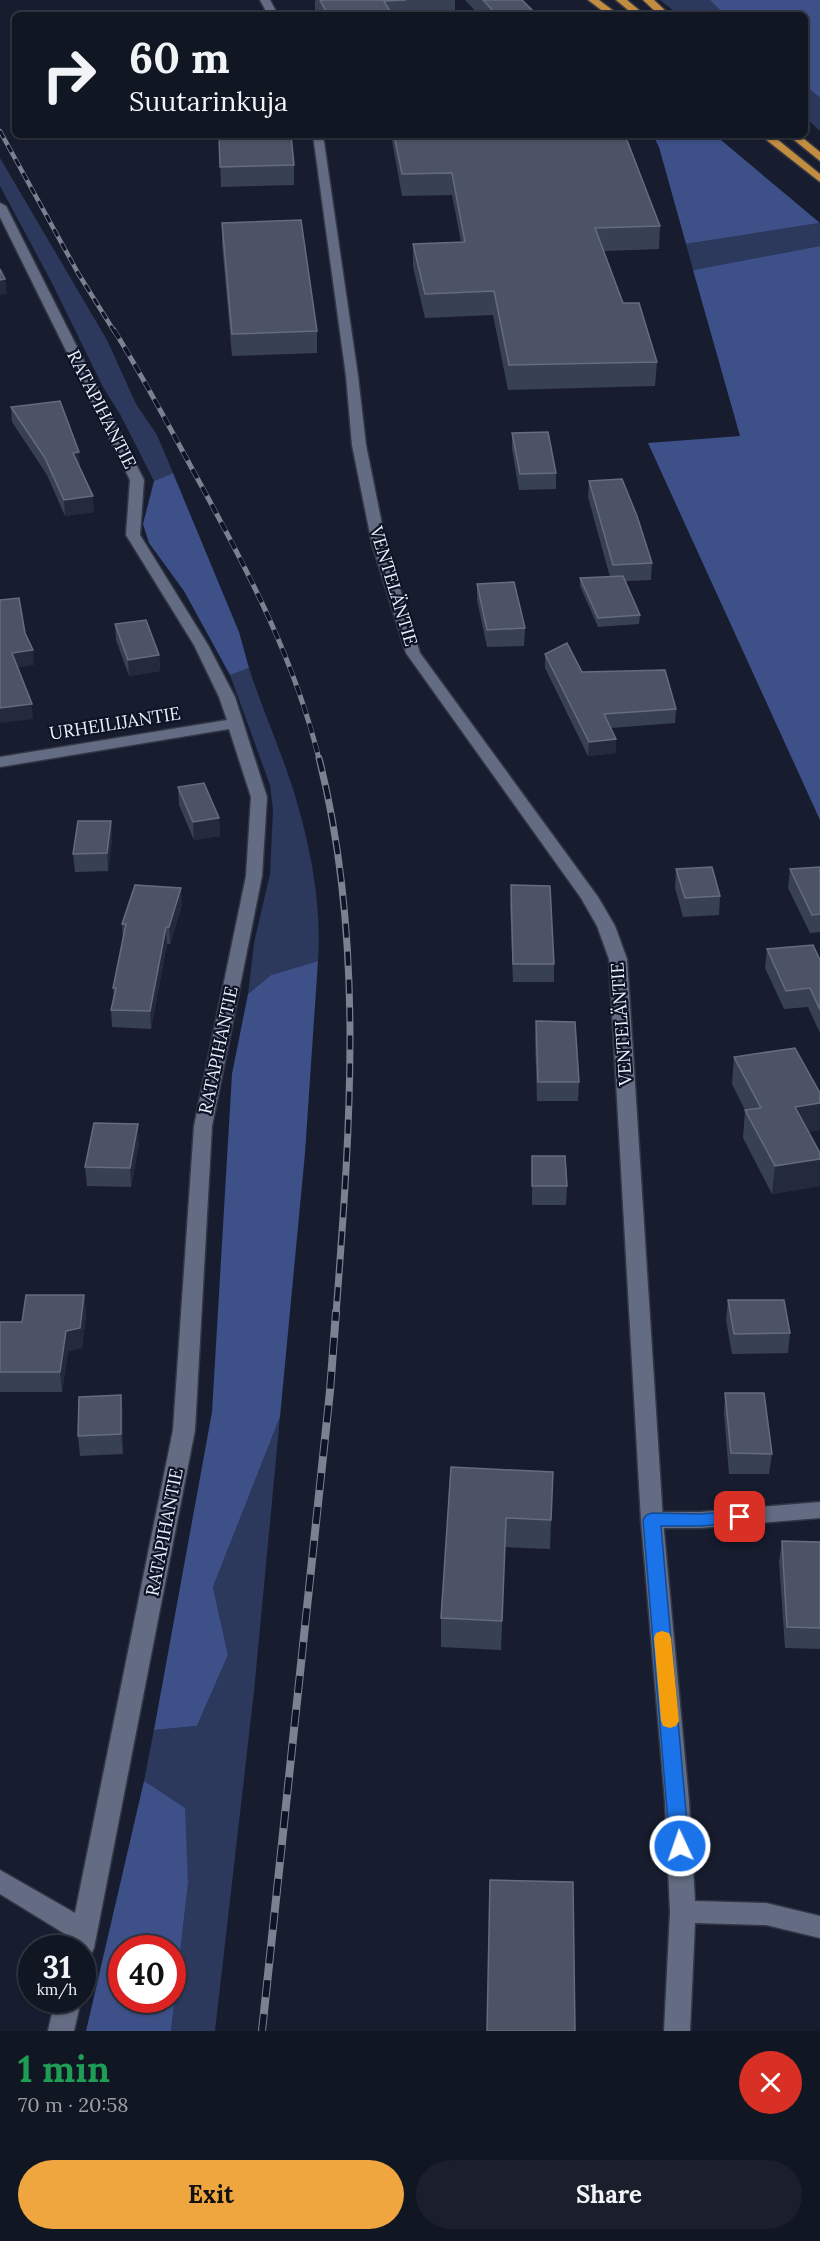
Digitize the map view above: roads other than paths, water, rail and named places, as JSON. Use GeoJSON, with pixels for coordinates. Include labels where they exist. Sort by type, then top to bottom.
{"type":"FeatureCollection","features":[{"type":"Feature","properties":{"kind":"highway"},"geometry":{"type":"LineString","coordinates":[[593,0],[610,12]]}},
{"type":"Feature","properties":{"kind":"highway"},"geometry":{"type":"LineString","coordinates":[[621,0],[636,12]]}},
{"type":"Feature","properties":{"kind":"highway"},"geometry":{"type":"LineString","coordinates":[[648,0],[662,12]]}},
{"type":"Feature","properties":{"kind":"highway"},"geometry":{"type":"LineString","coordinates":[[769,138],[820,179]]}},
{"type":"Feature","properties":{"kind":"highway"},"geometry":{"type":"LineString","coordinates":[[797,138],[820,158]]}},
{"type":"Feature","properties":{"kind":"street","name":"VENTELÄNTIE"},"geometry":{"type":"LineString","coordinates":[[318,138],[352,376],[359,445],[379,544],[414,653],[589,897],[606,926],[618,959],[652,1520],[677,1801],[683,1912],[677,2031]]}},
{"type":"Feature","properties":{"kind":"street","name":"RATAPIHANTIE"},"geometry":{"type":"LineString","coordinates":[[0,206],[137,480],[133,535],[201,645],[227,697],[259,796],[254,876],[202,1126],[184,1430],[83,1935]]}},
{"type":"Feature","properties":{"kind":"street","name":"URHEILIJANTIE"},"geometry":{"type":"LineString","coordinates":[[0,762],[236,723]]}},
{"type":"Feature","properties":{"kind":"street"},"geometry":{"type":"LineString","coordinates":[[652,1520],[700,1520],[820,1510]]}},
{"type":"Feature","properties":{"kind":"street"},"geometry":{"type":"LineString","coordinates":[[0,1881],[75,1935]]}},
{"type":"Feature","properties":{"kind":"street"},"geometry":{"type":"LineString","coordinates":[[683,1912],[766,1914],[820,1927]]}},
{"type":"Feature","properties":{"kind":"street"},"geometry":{"type":"LineString","coordinates":[[61,2031],[65,2013]]}},
{"type":"Feature","properties":{"kind":"railway"},"geometry":{"type":"LineString","coordinates":[[0,131],[78,273],[114,331]]}},
{"type":"Feature","properties":{"kind":"railway"},"geometry":{"type":"LineString","coordinates":[[114,330],[219,518],[269,618],[297,687],[319,759]]}},
{"type":"Feature","properties":{"kind":"railway"},"geometry":{"type":"LineString","coordinates":[[319,758],[334,827],[343,896],[348,965],[349,1105],[336,1314]]}},
{"type":"Feature","properties":{"kind":"railway"},"geometry":{"type":"LineString","coordinates":[[262,2031],[330,1391],[336,1312]]}}]}
